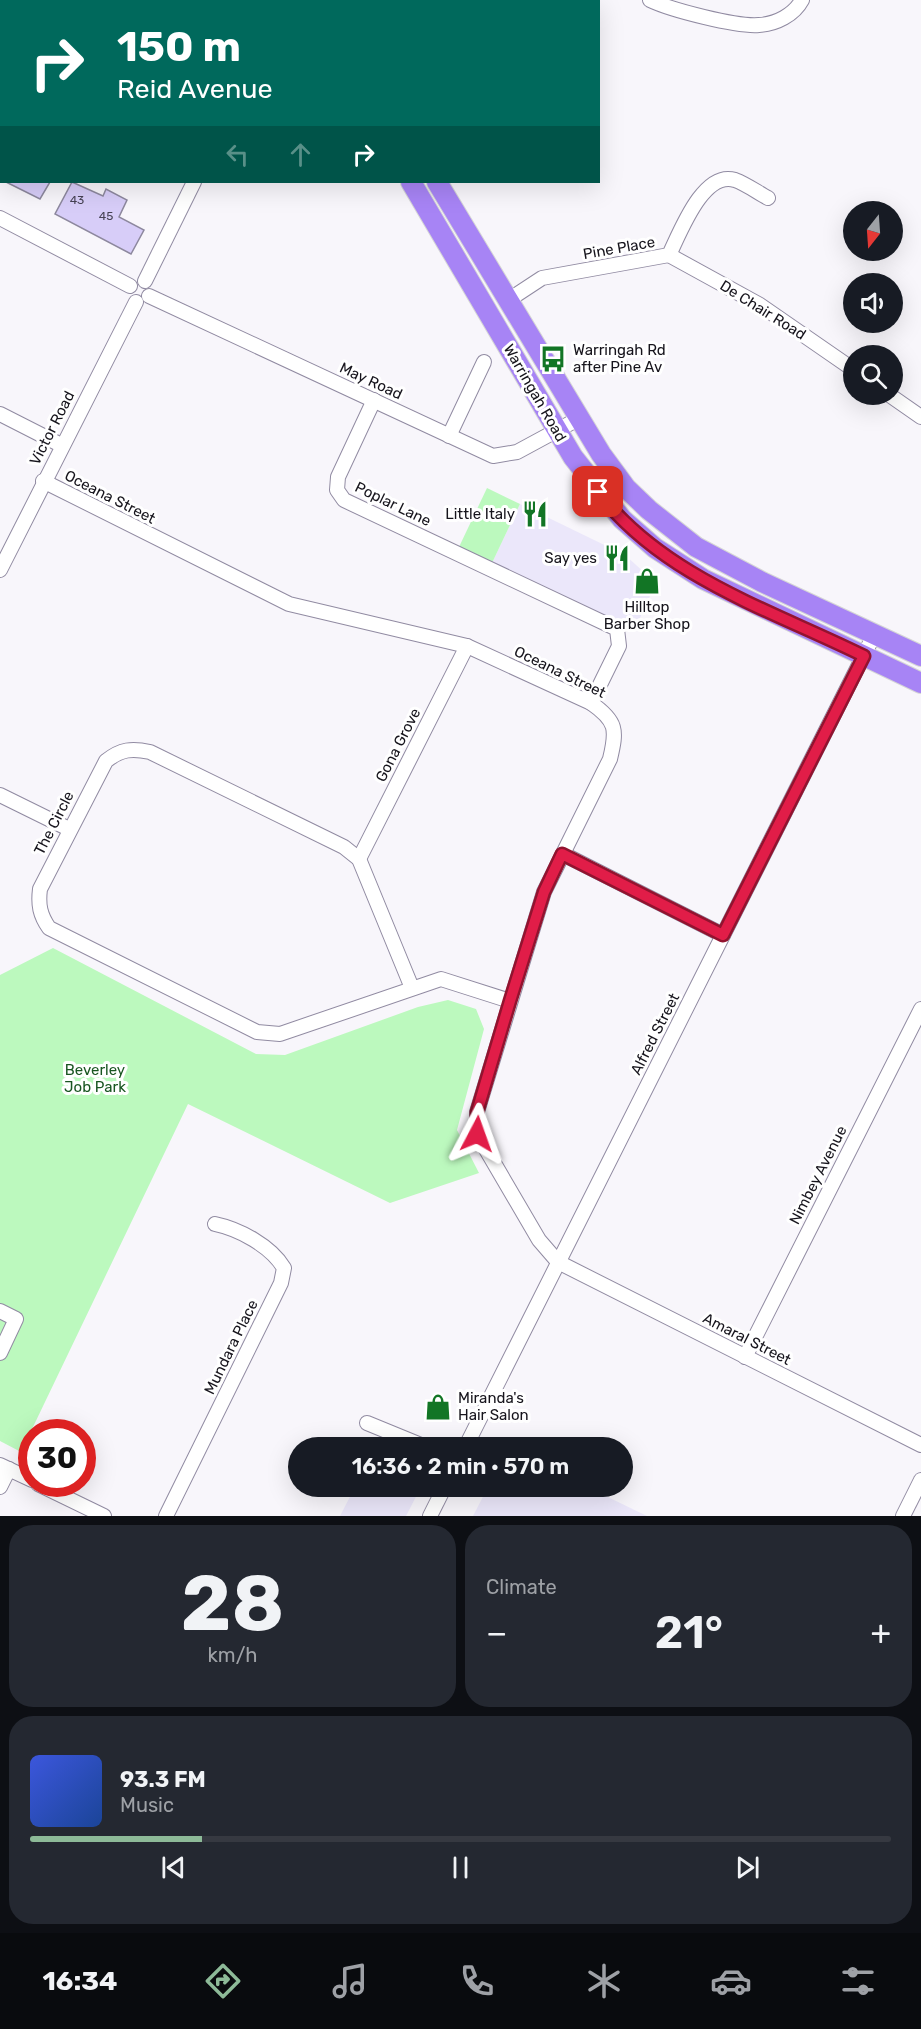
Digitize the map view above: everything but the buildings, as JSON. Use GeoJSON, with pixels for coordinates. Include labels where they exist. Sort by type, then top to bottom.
{"type":"FeatureCollection","features":[{"type":"Feature","properties":{"kind":"highway","name":"Warringah Road"},"geometry":{"type":"LineString","coordinates":[[412,183],[557,431],[605,501],[662,554],[703,579],[921,683]]}},
{"type":"Feature","properties":{"kind":"highway","name":"Warringah Road"},"geometry":{"type":"LineString","coordinates":[[438,183],[578,419],[626,488],[673,531],[720,561],[921,656]]}},
{"type":"Feature","properties":{"kind":"highway"},"geometry":{"type":"LineString","coordinates":[[487,312],[507,301]]}},
{"type":"Feature","properties":{"kind":"street"},"geometry":{"type":"LineString","coordinates":[[650,0],[669,10],[758,25],[781,21],[801,2]]}},
{"type":"Feature","properties":{"kind":"street","name":"Pine Place"},"geometry":{"type":"LineString","coordinates":[[507,301],[543,278],[669,255],[705,189],[716,180],[733,179],[768,198]]}},
{"type":"Feature","properties":{"kind":"street"},"geometry":{"type":"LineString","coordinates":[[145,281],[194,183]]}},
{"type":"Feature","properties":{"kind":"street"},"geometry":{"type":"LineString","coordinates":[[0,218],[130,286]]}},
{"type":"Feature","properties":{"kind":"street","name":"De Chair Road"},"geometry":{"type":"LineString","coordinates":[[669,255],[760,305],[843,362]]}},
{"type":"Feature","properties":{"kind":"street"},"geometry":{"type":"LineString","coordinates":[[135,281],[145,281],[150,288],[149,296],[143,302],[136,302],[129,297],[130,286],[135,281]]}},
{"type":"Feature","properties":{"kind":"street","name":"May Road"},"geometry":{"type":"LineString","coordinates":[[149,296],[493,456],[506,456],[578,419]]}},
{"type":"Feature","properties":{"kind":"street","name":"Victor Road"},"geometry":{"type":"LineString","coordinates":[[0,570],[136,302]]}},
{"type":"Feature","properties":{"kind":"street"},"geometry":{"type":"LineString","coordinates":[[449,436],[484,362]]}},
{"type":"Feature","properties":{"kind":"street","name":"Poplar Lane"},"geometry":{"type":"LineString","coordinates":[[374,400],[338,477],[337,490],[344,500],[617,629],[619,646],[591,703]]}},
{"type":"Feature","properties":{"kind":"street"},"geometry":{"type":"LineString","coordinates":[[903,404],[921,417]]}},
{"type":"Feature","properties":{"kind":"street"},"geometry":{"type":"LineString","coordinates":[[0,414],[61,446]]}},
{"type":"Feature","properties":{"kind":"street","name":"Oceana Street"},"geometry":{"type":"LineString","coordinates":[[43,482],[289,604],[467,646],[591,703],[608,715],[615,737],[610,759],[544,892],[477,1112],[476,1129],[539,1240],[558,1262]]}},
{"type":"Feature","properties":{"kind":"street","name":"Alfred Street"},"geometry":{"type":"LineString","coordinates":[[470,1437],[874,635]]}},
{"type":"Feature","properties":{"kind":"street","name":"Gona Grove"},"geometry":{"type":"LineString","coordinates":[[359,859],[467,646]]}},
{"type":"Feature","properties":{"kind":"street","name":"The Circle"},"geometry":{"type":"LineString","coordinates":[[359,859],[344,847],[150,752],[136,749],[118,751],[106,761],[69,829],[40,889],[38,902],[41,917],[49,928],[257,1032],[280,1034],[441,979],[510,1001]]}},
{"type":"Feature","properties":{"kind":"street"},"geometry":{"type":"LineString","coordinates":[[0,795],[69,829]]}},
{"type":"Feature","properties":{"kind":"street"},"geometry":{"type":"LineString","coordinates":[[562,854],[723,935]]}},
{"type":"Feature","properties":{"kind":"street"},"geometry":{"type":"LineString","coordinates":[[359,859],[412,988]]}},
{"type":"Feature","properties":{"kind":"street","name":"Nimbey Avenue"},"geometry":{"type":"LineString","coordinates":[[745,1357],[921,1009]]}},
{"type":"Feature","properties":{"kind":"street","name":"Mundara Place"},"geometry":{"type":"LineString","coordinates":[[166,1516],[281,1283],[284,1268],[279,1258],[235,1228],[215,1224]]}},
{"type":"Feature","properties":{"kind":"street","name":"Amaral Street"},"geometry":{"type":"LineString","coordinates":[[558,1262],[921,1445]]}},
{"type":"Feature","properties":{"kind":"street"},"geometry":{"type":"LineString","coordinates":[[0,1311],[16,1319],[0,1353]]}},
{"type":"Feature","properties":{"kind":"street"},"geometry":{"type":"LineString","coordinates":[[367,1423],[401,1437]]}},
{"type":"Feature","properties":{"kind":"street"},"geometry":{"type":"LineString","coordinates":[[0,1487],[4,1467],[18,1474]]}},
{"type":"Feature","properties":{"kind":"street"},"geometry":{"type":"LineString","coordinates":[[903,1516],[921,1480]]}},
{"type":"Feature","properties":{"kind":"street"},"geometry":{"type":"LineString","coordinates":[[65,1497],[104,1516]]}},
{"type":"Feature","properties":{"kind":"street"},"geometry":{"type":"LineString","coordinates":[[430,1516],[440,1497]]}},
{"type":"Feature","properties":{"kind":"shaded area"},"geometry":{"type":"Polygon","coordinates":[[[520,504],[625,555],[656,583],[634,631],[492,563],[520,504]]]}},
{"type":"Feature","properties":{"kind":"shaded area"},"geometry":{"type":"Polygon","coordinates":[[[350,1497],[416,1497],[406,1516],[340,1516],[350,1497]]]}},
{"type":"Feature","properties":{"kind":"shaded area"},"geometry":{"type":"Polygon","coordinates":[[[483,1497],[608,1497],[647,1516],[473,1516],[483,1497]]]}},
{"type":"Feature","properties":{"kind":"green space"},"geometry":{"type":"Polygon","coordinates":[[[487,488],[520,504],[492,563],[459,547],[487,488]]]}},
{"type":"Feature","properties":{"kind":"green space","name":"Beverley Job Park"},"geometry":{"type":"Polygon","coordinates":[[[53,948],[256,1054],[285,1055],[418,1007],[448,1000],[476,1009],[484,1029],[457,1130],[479,1173],[390,1203],[188,1104],[37,1419],[18,1419],[18,1450],[0,1441],[0,975],[53,948]]]}},
{"type":"Feature","properties":{"kind":"place","name":"Warringah Rd after Pine Av"},"geometry":{"type":"Point","coordinates":[553,359]}},
{"type":"Feature","properties":{"kind":"place","name":"Little Italy"},"geometry":{"type":"Point","coordinates":[535,514]}},
{"type":"Feature","properties":{"kind":"place","name":"Say yes"},"geometry":{"type":"Point","coordinates":[617,558]}},
{"type":"Feature","properties":{"kind":"place","name":"Hilltop Barber Shop"},"geometry":{"type":"Point","coordinates":[647,581]}},
{"type":"Feature","properties":{"kind":"place","name":"Miranda's Hair Salon"},"geometry":{"type":"Point","coordinates":[438,1407]}},
{"type":"Feature","properties":{"kind":"route"},"geometry":{"type":"LineString","coordinates":[[477,1134],[477,1112],[510,1001],[544,892],[562,854],[723,935],[864,656],[703,579],[669,559],[622,519],[598,492]]}}]}
